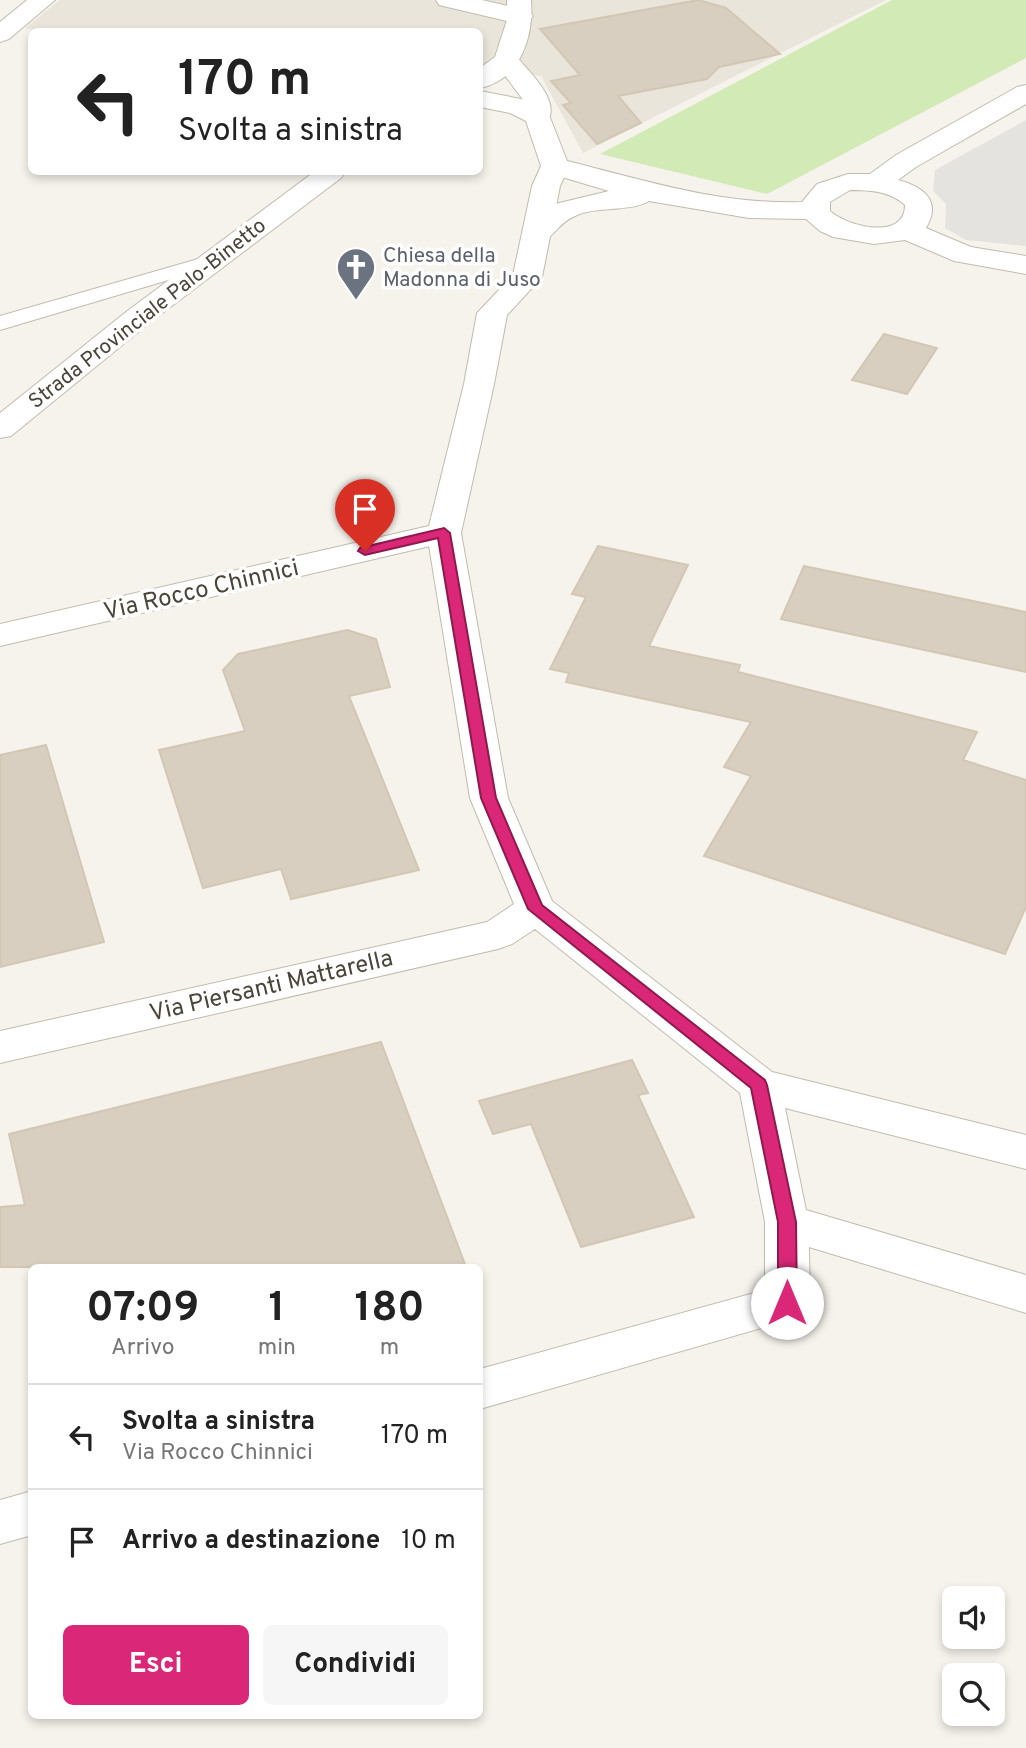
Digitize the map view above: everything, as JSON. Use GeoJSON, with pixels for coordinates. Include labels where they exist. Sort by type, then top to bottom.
{"type":"FeatureCollection","features":[{"type":"Feature","properties":{"kind":"street"},"geometry":{"type":"LineString","coordinates":[[0,34],[43,0]]}},
{"type":"Feature","properties":{"kind":"street"},"geometry":{"type":"LineString","coordinates":[[448,0],[519,8],[516,41],[507,61],[483,78]]}},
{"type":"Feature","properties":{"kind":"street"},"geometry":{"type":"LineString","coordinates":[[0,34],[28,41]]}},
{"type":"Feature","properties":{"kind":"street"},"geometry":{"type":"LineString","coordinates":[[507,61],[537,102],[538,116],[555,166],[546,186],[527,277],[492,313],[480,384],[444,533],[489,798],[536,909],[759,1085],[1026,1152]]}},
{"type":"Feature","properties":{"kind":"street"},"geometry":{"type":"LineString","coordinates":[[876,183],[906,160],[1026,93]]}},
{"type":"Feature","properties":{"kind":"street"},"geometry":{"type":"LineString","coordinates":[[483,100],[517,106],[538,116]]}},
{"type":"Feature","properties":{"kind":"street"},"geometry":{"type":"LineString","coordinates":[[555,166],[611,184],[671,197],[775,213],[815,210]]}},
{"type":"Feature","properties":{"kind":"street","name":"Strada Provinciale Palo-Binetto"},"geometry":{"type":"LineString","coordinates":[[0,429],[305,186],[325,175]]}},
{"type":"Feature","properties":{"kind":"street"},"geometry":{"type":"LineString","coordinates":[[848,182],[876,183],[904,191],[913,199],[919,215],[914,223],[905,229],[880,236],[851,234],[827,225],[815,210],[818,196],[826,190],[848,182]]}},
{"type":"Feature","properties":{"kind":"street"},"geometry":{"type":"LineString","coordinates":[[536,234],[561,211],[600,200],[671,197]]}},
{"type":"Feature","properties":{"kind":"street"},"geometry":{"type":"LineString","coordinates":[[905,229],[964,255],[1026,265]]}},
{"type":"Feature","properties":{"kind":"street","name":"Via Rocco Chinnici"},"geometry":{"type":"LineString","coordinates":[[0,635],[444,533]]}},
{"type":"Feature","properties":{"kind":"street","name":"Via Piersanti Mattarella"},"geometry":{"type":"LineString","coordinates":[[0,1048],[498,934],[536,909]]}},
{"type":"Feature","properties":{"kind":"street"},"geometry":{"type":"LineString","coordinates":[[483,1388],[787,1303],[787,1222],[759,1085]]}},
{"type":"Feature","properties":{"kind":"street"},"geometry":{"type":"LineString","coordinates":[[787,1222],[1026,1294]]}},
{"type":"Feature","properties":{"kind":"street"},"geometry":{"type":"LineString","coordinates":[[0,1522],[28,1514]]}},
{"type":"Feature","properties":{"kind":"lane"},"geometry":{"type":"LineString","coordinates":[[0,323],[212,261]]}},
{"type":"Feature","properties":{"kind":"shaded area"},"geometry":{"type":"Polygon","coordinates":[[[60,0],[886,0],[583,153],[541,76],[483,70],[483,28],[25,28],[60,0]]]}},
{"type":"Feature","properties":{"kind":"shaded area"},"geometry":{"type":"Polygon","coordinates":[[[1026,120],[1026,246],[966,240],[945,228],[946,204],[933,191],[935,170],[1026,120]]]}},
{"type":"Feature","properties":{"kind":"green space"},"geometry":{"type":"Polygon","coordinates":[[[892,0],[1026,0],[1026,58],[767,194],[600,154],[892,0]]]}},
{"type":"Feature","properties":{"kind":"building"},"geometry":{"type":"Polygon","coordinates":[[[698,0],[726,8],[780,54],[719,67],[707,79],[618,96],[641,123],[597,144],[563,105],[571,103],[551,81],[580,75],[540,29],[698,0]]]}},
{"type":"Feature","properties":{"kind":"building"},"geometry":{"type":"Polygon","coordinates":[[[884,334],[937,348],[907,394],[852,380],[884,334]]]}},
{"type":"Feature","properties":{"kind":"building"},"geometry":{"type":"Polygon","coordinates":[[[598,546],[688,565],[649,646],[740,665],[738,672],[977,732],[963,760],[1026,780],[1026,907],[1005,954],[704,856],[751,776],[724,767],[751,722],[566,682],[569,673],[550,669],[586,597],[572,594],[598,546]]]}},
{"type":"Feature","properties":{"kind":"building"},"geometry":{"type":"Polygon","coordinates":[[[804,566],[1026,612],[1026,672],[781,619],[804,566]]]}},
{"type":"Feature","properties":{"kind":"building"},"geometry":{"type":"Polygon","coordinates":[[[347,630],[376,639],[390,687],[349,696],[419,870],[291,899],[281,869],[203,888],[159,750],[245,731],[223,670],[238,654],[347,630]]]}},
{"type":"Feature","properties":{"kind":"building"},"geometry":{"type":"Polygon","coordinates":[[[46,745],[104,942],[0,967],[0,755],[46,745]]]}},
{"type":"Feature","properties":{"kind":"building"},"geometry":{"type":"Polygon","coordinates":[[[381,1042],[465,1264],[28,1264],[28,1267],[0,1267],[0,1207],[25,1205],[9,1134],[381,1042]]]}},
{"type":"Feature","properties":{"kind":"building"},"geometry":{"type":"Polygon","coordinates":[[[632,1060],[648,1093],[638,1095],[694,1217],[581,1247],[531,1124],[493,1134],[479,1101],[632,1060]]]}},
{"type":"Feature","properties":{"kind":"place","name":"Chiesa della Madonna di Juso"},"geometry":{"type":"Point","coordinates":[356,301]}},
{"type":"Feature","properties":{"kind":"route"},"geometry":{"type":"LineString","coordinates":[[365,551],[444,533],[489,798],[536,909],[759,1085],[787,1222],[787,1303]]}}]}
